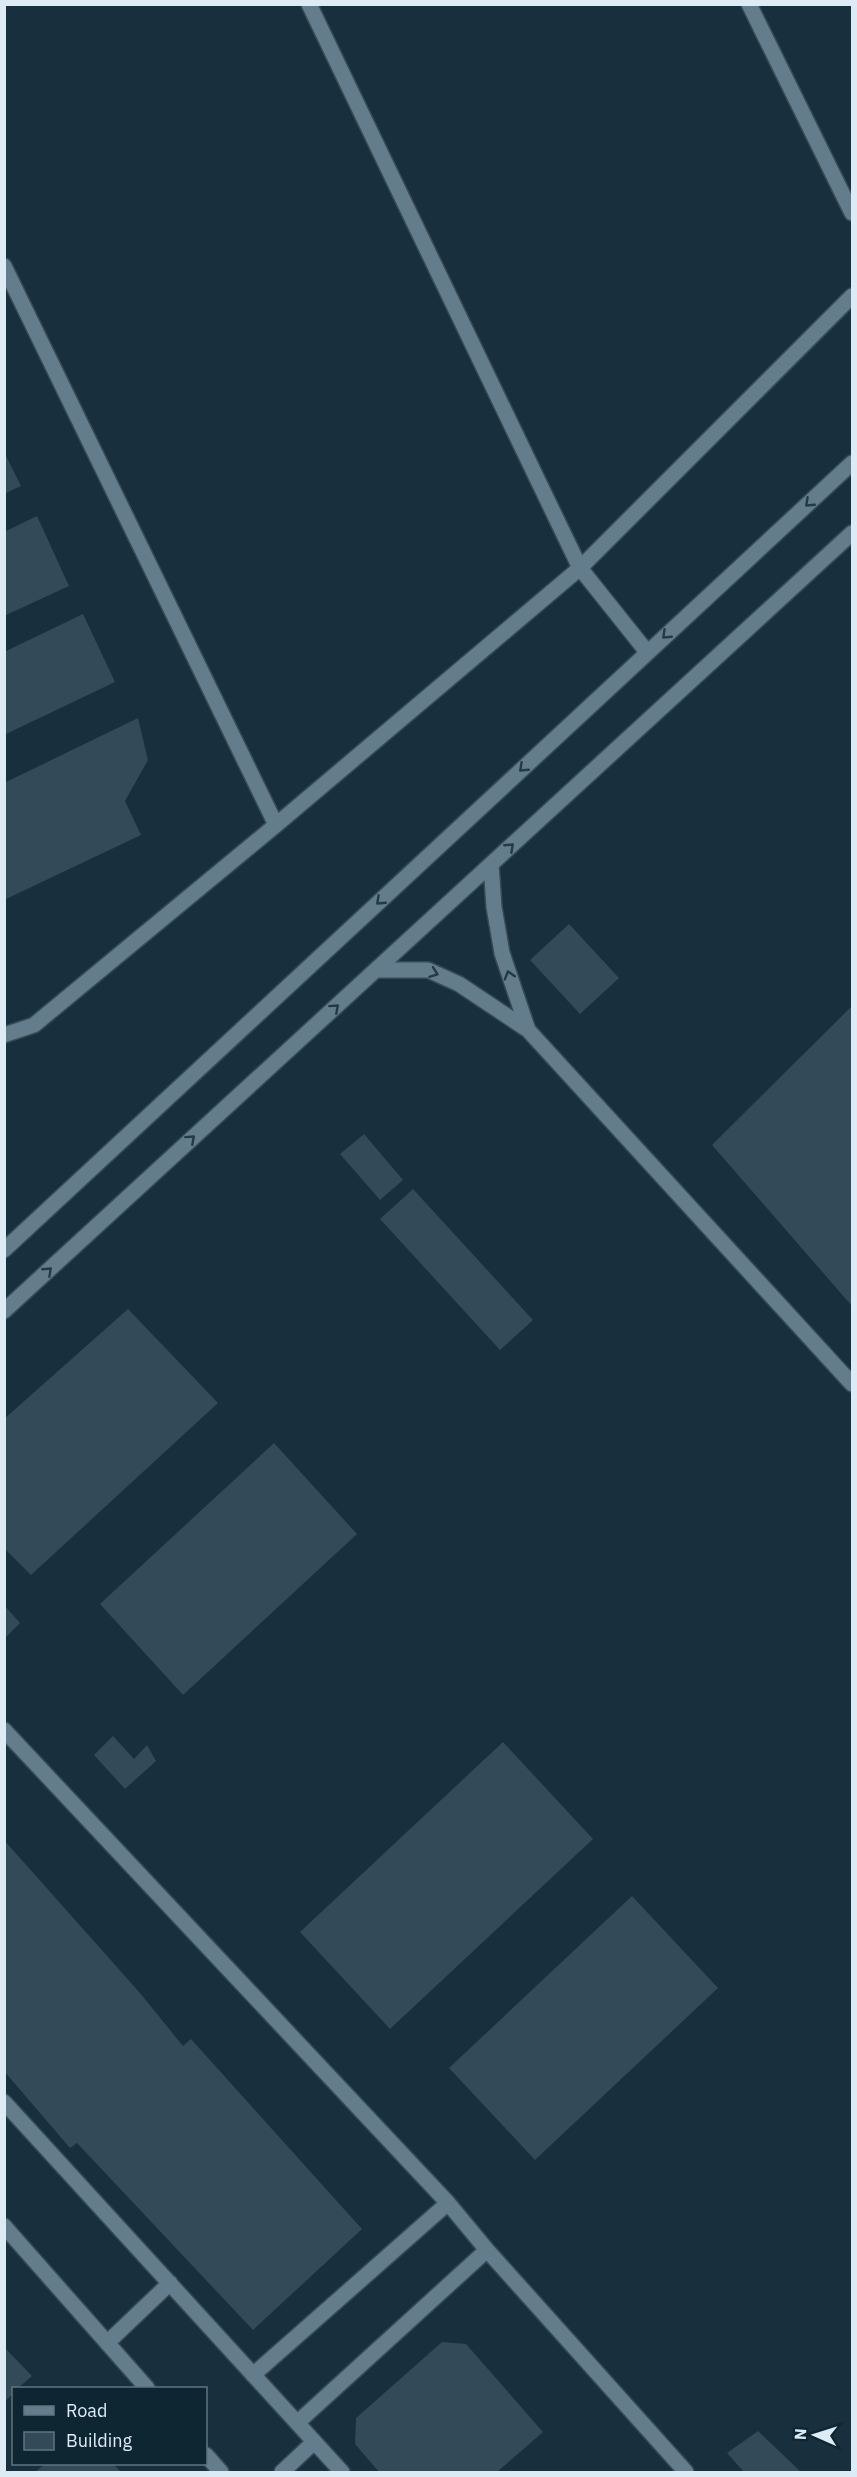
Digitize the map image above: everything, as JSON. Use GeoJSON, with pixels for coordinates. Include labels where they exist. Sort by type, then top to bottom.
{"type":"FeatureCollection","features":[{"type":"Feature","properties":{"kind":"lane"},"geometry":{"type":"LineString","coordinates":[[309,4],[580,568],[647,652]]}},
{"type":"Feature","properties":{"kind":"lane"},"geometry":{"type":"LineString","coordinates":[[749,4],[852,213]]}},
{"type":"Feature","properties":{"kind":"lane"},"geometry":{"type":"LineString","coordinates":[[4,266],[276,825]]}},
{"type":"Feature","properties":{"kind":"lane"},"geometry":{"type":"LineString","coordinates":[[4,1035],[34,1025],[276,825],[580,568],[852,296]]}},
{"type":"Feature","properties":{"kind":"lane"},"geometry":{"type":"LineString","coordinates":[[4,1250],[852,464]]}},
{"type":"Feature","properties":{"kind":"lane"},"geometry":{"type":"LineString","coordinates":[[4,1311],[852,532]]}},
{"type":"Feature","properties":{"kind":"lane"},"geometry":{"type":"LineString","coordinates":[[491,864],[494,907],[502,953],[528,1030]]}},
{"type":"Feature","properties":{"kind":"lane"},"geometry":{"type":"LineString","coordinates":[[376,970],[428,970],[459,984],[528,1030],[852,1384]]}},
{"type":"Feature","properties":{"kind":"lane"},"geometry":{"type":"LineString","coordinates":[[4,1730],[448,2203],[487,2250],[686,2472]]}},
{"type":"Feature","properties":{"kind":"lane"},"geometry":{"type":"LineString","coordinates":[[4,2102],[342,2472]]}},
{"type":"Feature","properties":{"kind":"lane"},"geometry":{"type":"LineString","coordinates":[[253,2375],[448,2203]]}},
{"type":"Feature","properties":{"kind":"lane"},"geometry":{"type":"LineString","coordinates":[[4,2226],[146,2387]]}},
{"type":"Feature","properties":{"kind":"lane"},"geometry":{"type":"LineString","coordinates":[[297,2422],[487,2250]]}},
{"type":"Feature","properties":{"kind":"lane"},"geometry":{"type":"LineString","coordinates":[[107,2343],[170,2283]]}},
{"type":"Feature","properties":{"kind":"lane"},"geometry":{"type":"LineString","coordinates":[[282,2472],[314,2442]]}},
{"type":"Feature","properties":{"kind":"lane"},"geometry":{"type":"LineString","coordinates":[[207,2456],[221,2472]]}},
{"type":"Feature","properties":{"kind":"building"},"geometry":{"type":"Polygon","coordinates":[[[4,452],[21,486],[4,494],[4,452]]]}},
{"type":"Feature","properties":{"kind":"building"},"geometry":{"type":"Polygon","coordinates":[[[37,516],[69,586],[4,616],[4,532],[37,516]]]}},
{"type":"Feature","properties":{"kind":"building"},"geometry":{"type":"Polygon","coordinates":[[[83,614],[115,682],[4,735],[4,652],[83,614]]]}},
{"type":"Feature","properties":{"kind":"building"},"geometry":{"type":"Polygon","coordinates":[[[138,718],[148,760],[125,801],[141,835],[4,900],[4,783],[138,718]]]}},
{"type":"Feature","properties":{"kind":"building"},"geometry":{"type":"Polygon","coordinates":[[[569,924],[619,978],[580,1014],[530,960],[569,924]]]}},
{"type":"Feature","properties":{"kind":"building"},"geometry":{"type":"Polygon","coordinates":[[[852,1006],[852,1306],[712,1145],[852,1006]]]}},
{"type":"Feature","properties":{"kind":"building"},"geometry":{"type":"Polygon","coordinates":[[[364,1134],[403,1180],[380,1200],[340,1154],[364,1134]]]}},
{"type":"Feature","properties":{"kind":"building"},"geometry":{"type":"Polygon","coordinates":[[[413,1189],[533,1320],[500,1350],[380,1219],[413,1189]]]}},
{"type":"Feature","properties":{"kind":"building"},"geometry":{"type":"Polygon","coordinates":[[[128,1309],[218,1403],[31,1575],[4,1548],[4,1419],[128,1309]]]}},
{"type":"Feature","properties":{"kind":"building"},"geometry":{"type":"Polygon","coordinates":[[[274,1443],[357,1534],[183,1695],[100,1604],[274,1443]]]}},
{"type":"Feature","properties":{"kind":"building"},"geometry":{"type":"Polygon","coordinates":[[[4,1605],[20,1623],[4,1639],[4,1605]]]}},
{"type":"Feature","properties":{"kind":"building"},"geometry":{"type":"Polygon","coordinates":[[[113,1736],[134,1759],[147,1745],[156,1761],[125,1789],[94,1755],[113,1736]]]}},
{"type":"Feature","properties":{"kind":"building"},"geometry":{"type":"Polygon","coordinates":[[[503,1742],[593,1839],[390,2029],[300,1932],[503,1742]]]}},
{"type":"Feature","properties":{"kind":"building"},"geometry":{"type":"Polygon","coordinates":[[[4,1840],[140,1993],[183,2046],[191,2039],[362,2229],[253,2330],[77,2143],[70,2148],[4,2071],[4,1840]]]}},
{"type":"Feature","properties":{"kind":"building"},"geometry":{"type":"Polygon","coordinates":[[[632,1896],[718,1988],[535,2160],[449,2068],[632,1896]]]}},
{"type":"Feature","properties":{"kind":"building"},"geometry":{"type":"Polygon","coordinates":[[[442,2342],[466,2344],[543,2432],[497,2472],[379,2472],[355,2444],[356,2418],[442,2342]]]}},
{"type":"Feature","properties":{"kind":"building"},"geometry":{"type":"Polygon","coordinates":[[[4,2347],[32,2376],[19,2387],[12,2387],[12,2395],[4,2402],[4,2347]]]}},
{"type":"Feature","properties":{"kind":"building"},"geometry":{"type":"Polygon","coordinates":[[[758,2431],[801,2472],[744,2472],[727,2453],[758,2431]]]}},
{"type":"Feature","properties":{"kind":"building"},"geometry":{"type":"Polygon","coordinates":[[[44,2465],[114,2465],[121,2472],[35,2472],[44,2465]]]}}]}
